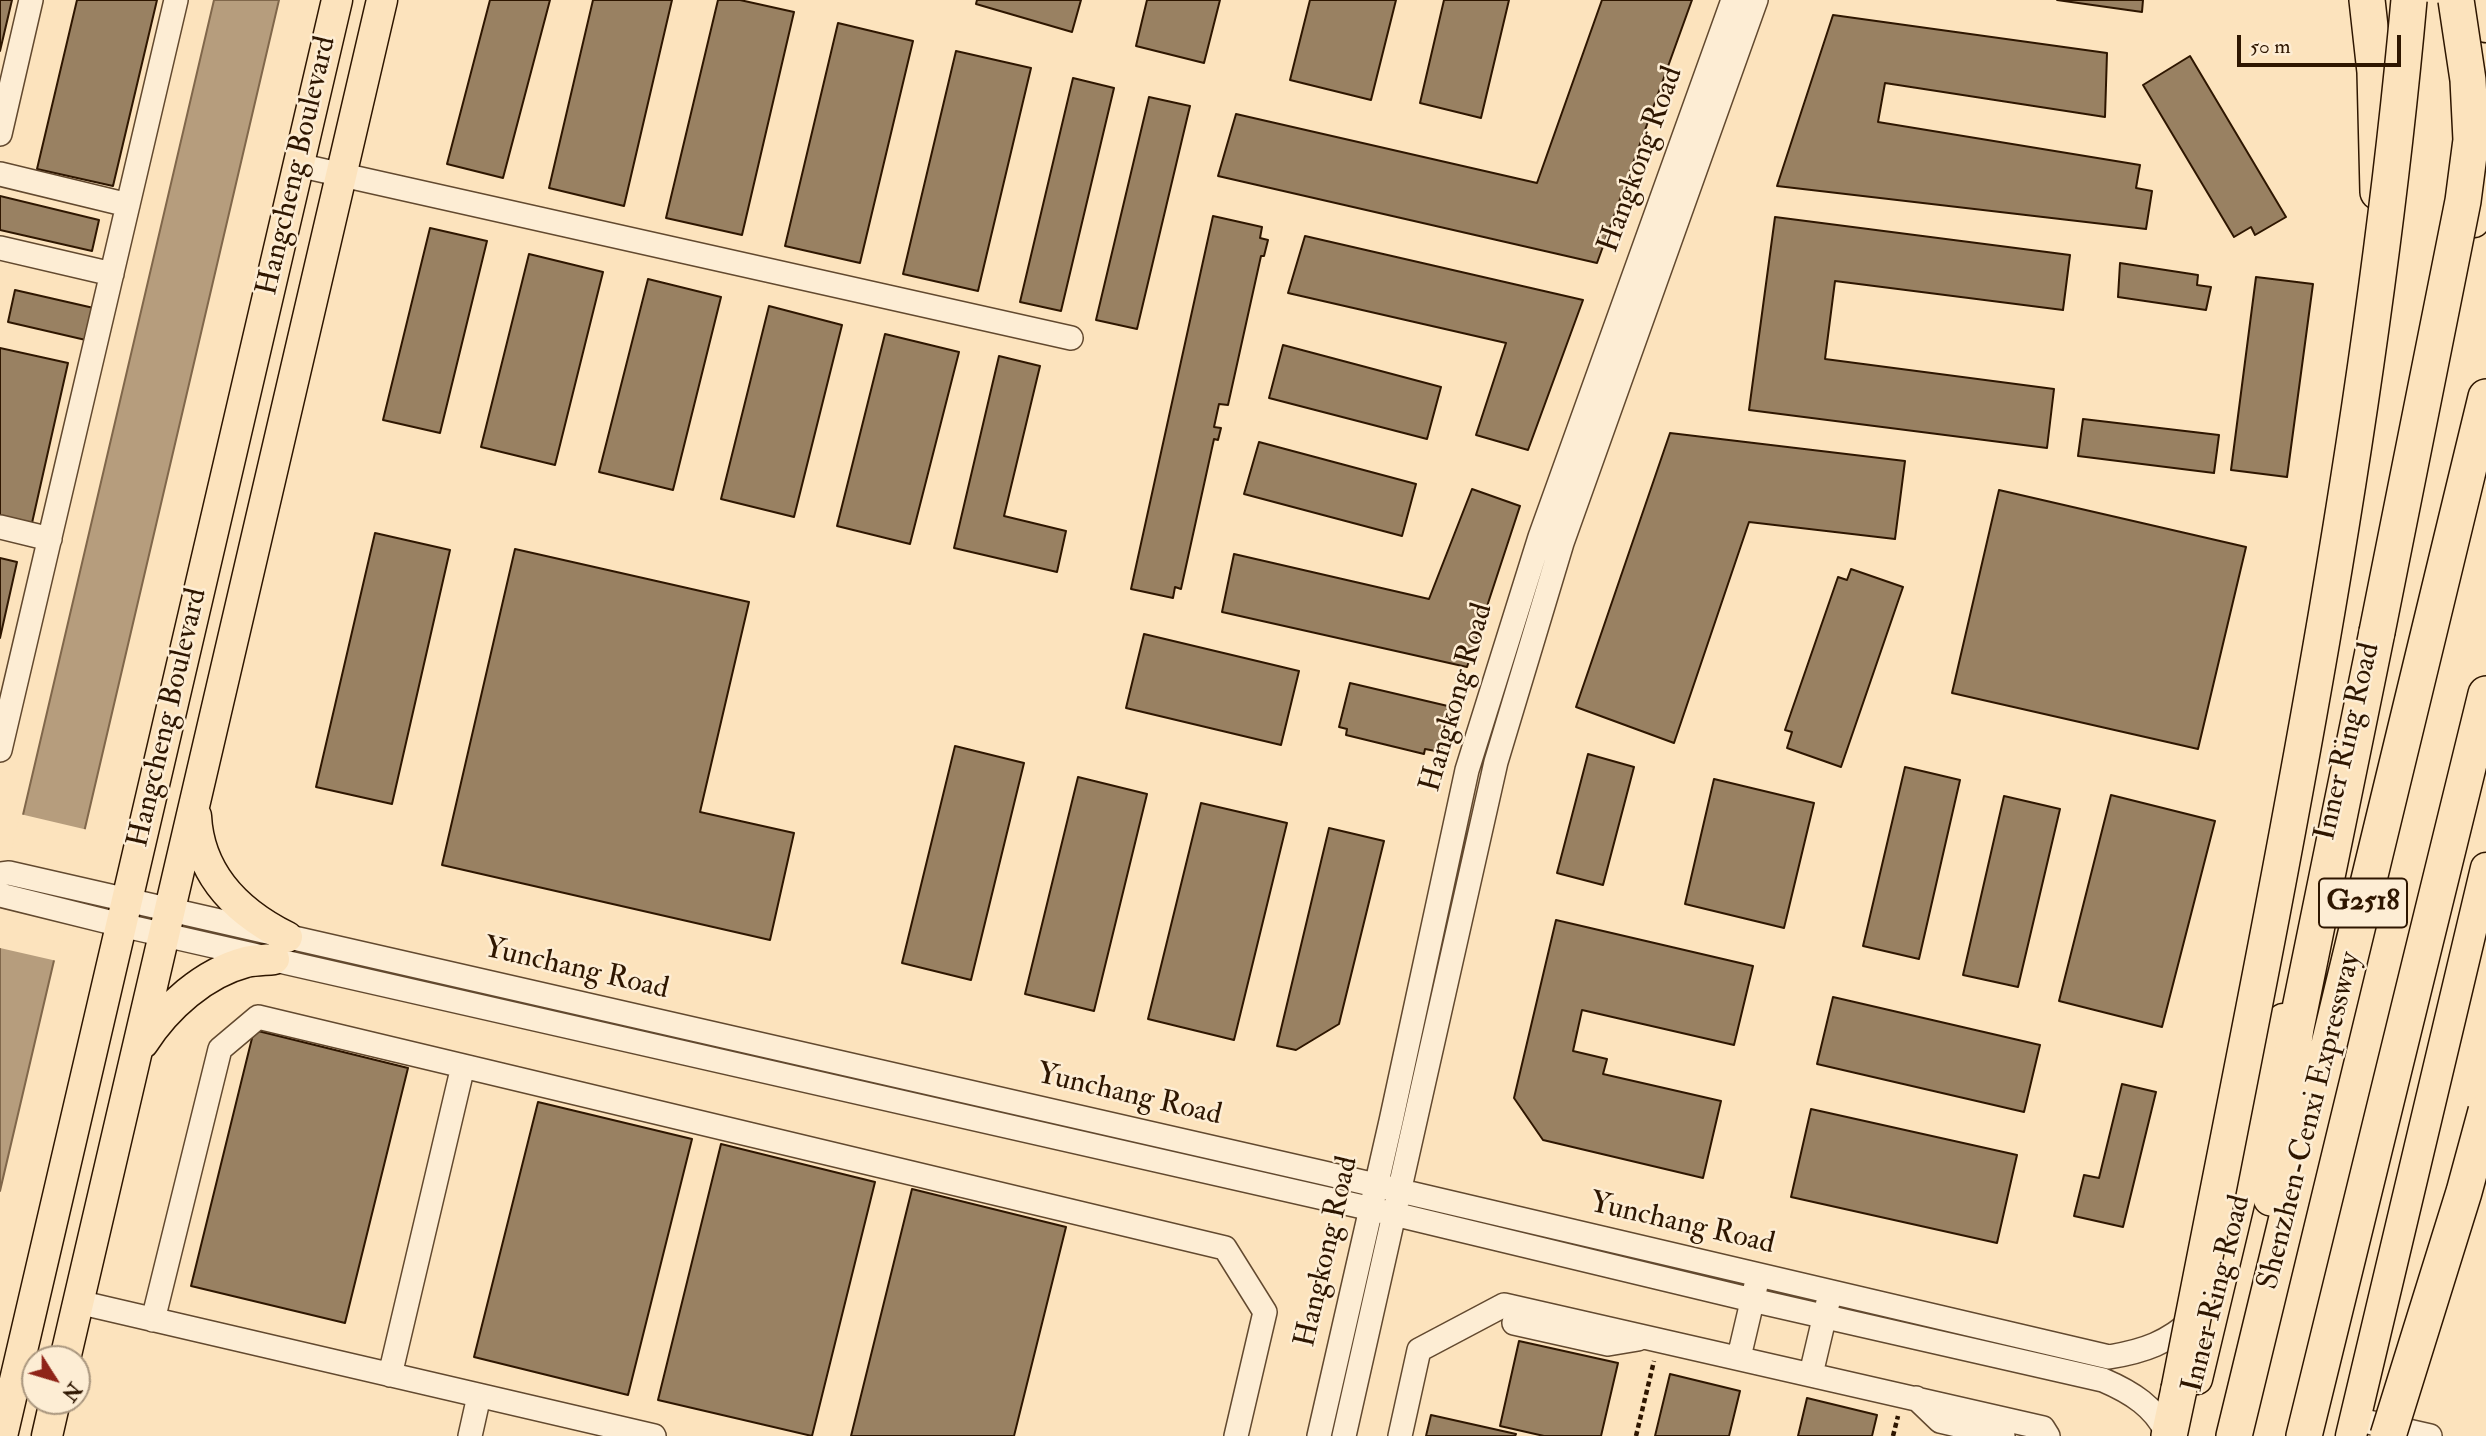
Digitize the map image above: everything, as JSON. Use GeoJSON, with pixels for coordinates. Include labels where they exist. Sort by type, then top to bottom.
{"type":"FeatureCollection","features":[{"type":"Feature","properties":{"kind":"highway"},"geometry":{"type":"LineString","coordinates":[[2367,0],[2375,72],[2380,263]]}},
{"type":"Feature","properties":{"kind":"highway"},"geometry":{"type":"LineString","coordinates":[[2169,1436],[2301,765],[2380,263],[2409,0]]}},
{"type":"Feature","properties":{"kind":"highway"},"geometry":{"type":"LineString","coordinates":[[2237,1422],[2296,1028],[2463,201],[2470,128],[2468,80],[2456,0]]}},
{"type":"Feature","properties":{"kind":"highway","name":"Shenzhen-Cenxi Expressway"},"geometry":{"type":"LineString","coordinates":[[2237,1422],[2486,397]]}},
{"type":"Feature","properties":{"kind":"highway","name":"G2518"},"geometry":{"type":"LineString","coordinates":[[2304,1436],[2486,694]]}},
{"type":"Feature","properties":{"kind":"highway"},"geometry":{"type":"LineString","coordinates":[[2464,1192],[2486,1111]]}},
{"type":"Feature","properties":{"kind":"highway"},"geometry":{"type":"LineString","coordinates":[[2388,1436],[2486,1129]]}},
{"type":"Feature","properties":{"kind":"main road","name":"Hangcheng Boulevard"},"geometry":{"type":"LineString","coordinates":[[2,1436],[337,0]]}},
{"type":"Feature","properties":{"kind":"main road","name":"Hangcheng Boulevard"},"geometry":{"type":"LineString","coordinates":[[68,1345],[382,0]]}},
{"type":"Feature","properties":{"kind":"main road"},"geometry":{"type":"LineString","coordinates":[[2470,0],[2486,27]]}},
{"type":"Feature","properties":{"kind":"main road","name":"Inner Ring Road"},"geometry":{"type":"LineString","coordinates":[[2183,1436],[2486,171]]}},
{"type":"Feature","properties":{"kind":"main road"},"geometry":{"type":"LineString","coordinates":[[136,1056],[152,1029],[173,1006],[199,985],[222,971],[281,948],[263,925],[242,909],[224,890],[208,865],[197,837],[195,802]]}},
{"type":"Feature","properties":{"kind":"main road"},"geometry":{"type":"LineString","coordinates":[[2353,1427],[2486,868]]}},
{"type":"Feature","properties":{"kind":"main road"},"geometry":{"type":"LineString","coordinates":[[47,1436],[52,1415]]}},
{"type":"Feature","properties":{"kind":"street"},"geometry":{"type":"LineString","coordinates":[[0,134],[31,0]]}},
{"type":"Feature","properties":{"kind":"street"},"geometry":{"type":"LineString","coordinates":[[0,750],[176,0]]}},
{"type":"Feature","properties":{"kind":"street","name":"Hangkong Road"},"geometry":{"type":"LineString","coordinates":[[1318,1436],[1467,770],[1539,537],[1733,0]]}},
{"type":"Feature","properties":{"kind":"street","name":"Hangkong Road"},"geometry":{"type":"LineString","coordinates":[[1344,1436],[1492,776],[1527,653],[1562,544],[1756,0]]}},
{"type":"Feature","properties":{"kind":"street"},"geometry":{"type":"LineString","coordinates":[[298,165],[1071,338]]}},
{"type":"Feature","properties":{"kind":"street"},"geometry":{"type":"LineString","coordinates":[[0,174],[128,205]]}},
{"type":"Feature","properties":{"kind":"street"},"geometry":{"type":"LineString","coordinates":[[0,248],[112,274]]}},
{"type":"Feature","properties":{"kind":"street"},"geometry":{"type":"LineString","coordinates":[[0,527],[50,539]]}},
{"type":"Feature","properties":{"kind":"street","name":"Yunchang Road"},"geometry":{"type":"LineString","coordinates":[[5,873],[96,892],[124,913]]}},
{"type":"Feature","properties":{"kind":"street","name":"Yunchang Road"},"geometry":{"type":"LineString","coordinates":[[2,896],[88,916],[124,913],[281,948],[1752,1300],[2103,1380],[2127,1390],[2152,1409],[2169,1436]]}},
{"type":"Feature","properties":{"kind":"street","name":"Yunchang Road"},"geometry":{"type":"LineString","coordinates":[[281,948],[1400,1190],[1758,1276],[2109,1356],[2138,1352],[2168,1340],[2194,1319],[2220,1285]]}},
{"type":"Feature","properties":{"kind":"street"},"geometry":{"type":"LineString","coordinates":[[153,1320],[220,1049],[258,1017],[1225,1248],[1265,1312],[1236,1436]]}},
{"type":"Feature","properties":{"kind":"street"},"geometry":{"type":"LineString","coordinates":[[390,1375],[463,1066]]}},
{"type":"Feature","properties":{"kind":"street"},"geometry":{"type":"LineString","coordinates":[[1739,1357],[1758,1276]]}},
{"type":"Feature","properties":{"kind":"street"},"geometry":{"type":"LineString","coordinates":[[1811,1374],[1830,1292]]}},
{"type":"Feature","properties":{"kind":"street"},"geometry":{"type":"LineString","coordinates":[[78,1303],[654,1436]]}},
{"type":"Feature","properties":{"kind":"street"},"geometry":{"type":"LineString","coordinates":[[1400,1436],[1419,1350],[1504,1305],[2043,1428],[2048,1436]]}},
{"type":"Feature","properties":{"kind":"street"},"geometry":{"type":"LineString","coordinates":[[1508,1322],[1608,1344],[1653,1338]]}},
{"type":"Feature","properties":{"kind":"street"},"geometry":{"type":"LineString","coordinates":[[470,1436],[479,1396]]}},
{"type":"Feature","properties":{"kind":"street"},"geometry":{"type":"LineString","coordinates":[[1916,1398],[1940,1421],[2003,1436]]}},
{"type":"Feature","properties":{"kind":"street"},"geometry":{"type":"LineString","coordinates":[[2353,1427],[2430,1436]]}},
{"type":"Feature","properties":{"kind":"path"},"geometry":{"type":"LineString","coordinates":[[1636,1436],[1653,1338]]}},
{"type":"Feature","properties":{"kind":"shaded area"},"geometry":{"type":"Polygon","coordinates":[[[214,0],[279,0],[0,1191],[0,913],[214,0]]]}},
{"type":"Feature","properties":{"kind":"pier"},"geometry":{"type":"Polygon","coordinates":[[[20,814],[88,830],[57,961],[0,948],[0,898],[20,814]]]}},
{"type":"Feature","properties":{"kind":"building"},"geometry":{"type":"Polygon","coordinates":[[[0,0],[12,0],[0,51],[0,0]]]}},
{"type":"Feature","properties":{"kind":"building"},"geometry":{"type":"Polygon","coordinates":[[[77,0],[157,0],[113,186],[37,169],[77,0]]]}},
{"type":"Feature","properties":{"kind":"building"},"geometry":{"type":"Polygon","coordinates":[[[490,0],[550,0],[503,178],[447,164],[490,0]]]}},
{"type":"Feature","properties":{"kind":"building"},"geometry":{"type":"Polygon","coordinates":[[[593,0],[672,0],[624,206],[549,188],[593,0]]]}},
{"type":"Feature","properties":{"kind":"building"},"geometry":{"type":"Polygon","coordinates":[[[718,0],[740,0],[794,12],[742,235],[666,218],[718,0]]]}},
{"type":"Feature","properties":{"kind":"building"},"geometry":{"type":"Polygon","coordinates":[[[977,0],[1081,0],[1072,32],[976,4],[977,0]]]}},
{"type":"Feature","properties":{"kind":"building"},"geometry":{"type":"Polygon","coordinates":[[[1147,0],[1220,0],[1204,63],[1136,46],[1147,0]]]}},
{"type":"Feature","properties":{"kind":"building"},"geometry":{"type":"Polygon","coordinates":[[[1310,0],[1396,0],[1371,100],[1290,80],[1310,0]]]}},
{"type":"Feature","properties":{"kind":"building"},"geometry":{"type":"Polygon","coordinates":[[[1444,0],[1509,0],[1481,118],[1420,103],[1444,0]]]}},
{"type":"Feature","properties":{"kind":"building"},"geometry":{"type":"Polygon","coordinates":[[[1602,0],[1692,0],[1597,263],[1218,176],[1236,114],[1537,183],[1602,0]]]}},
{"type":"Feature","properties":{"kind":"building"},"geometry":{"type":"Polygon","coordinates":[[[2057,0],[2143,0],[2142,12],[2057,0]]]}},
{"type":"Feature","properties":{"kind":"building"},"geometry":{"type":"Polygon","coordinates":[[[1833,15],[2107,53],[2105,117],[1885,83],[1878,122],[2140,165],[2136,188],[2152,191],[2146,229],[1777,186],[1833,15]]]}},
{"type":"Feature","properties":{"kind":"building"},"geometry":{"type":"Polygon","coordinates":[[[838,23],[913,41],[860,263],[785,246],[838,23]]]}},
{"type":"Feature","properties":{"kind":"building"},"geometry":{"type":"Polygon","coordinates":[[[956,51],[1031,68],[978,291],[903,274],[956,51]]]}},
{"type":"Feature","properties":{"kind":"building"},"geometry":{"type":"Polygon","coordinates":[[[2190,56],[2286,217],[2255,235],[2251,227],[2234,237],[2143,85],[2190,56]]]}},
{"type":"Feature","properties":{"kind":"building"},"geometry":{"type":"Polygon","coordinates":[[[1073,78],[1114,88],[1061,311],[1020,302],[1073,78]]]}},
{"type":"Feature","properties":{"kind":"building"},"geometry":{"type":"Polygon","coordinates":[[[1149,97],[1190,106],[1137,329],[1096,320],[1149,97]]]}},
{"type":"Feature","properties":{"kind":"building"},"geometry":{"type":"Polygon","coordinates":[[[0,196],[99,220],[92,251],[0,230],[0,196]]]}},
{"type":"Feature","properties":{"kind":"building"},"geometry":{"type":"Polygon","coordinates":[[[1213,216],[1262,227],[1260,238],[1268,240],[1264,256],[1261,256],[1228,405],[1219,404],[1214,427],[1221,428],[1218,440],[1214,439],[1181,589],[1175,587],[1173,598],[1131,589],[1213,216]]]}},
{"type":"Feature","properties":{"kind":"building"},"geometry":{"type":"Polygon","coordinates":[[[1775,217],[2070,255],[2063,310],[1835,281],[1825,359],[2054,389],[2047,448],[1749,410],[1775,217]]]}},
{"type":"Feature","properties":{"kind":"building"},"geometry":{"type":"Polygon","coordinates":[[[430,228],[487,241],[440,433],[383,420],[430,228]]]}},
{"type":"Feature","properties":{"kind":"building"},"geometry":{"type":"Polygon","coordinates":[[[1305,236],[1583,300],[1528,450],[1476,435],[1506,343],[1288,293],[1305,236]]]}},
{"type":"Feature","properties":{"kind":"building"},"geometry":{"type":"Polygon","coordinates":[[[529,254],[603,272],[555,465],[481,447],[529,254]]]}},
{"type":"Feature","properties":{"kind":"building"},"geometry":{"type":"Polygon","coordinates":[[[2120,263],[2198,275],[2197,285],[2211,287],[2206,310],[2118,297],[2120,263]]]}},
{"type":"Feature","properties":{"kind":"building"},"geometry":{"type":"Polygon","coordinates":[[[2256,277],[2313,284],[2287,477],[2231,470],[2256,277]]]}},
{"type":"Feature","properties":{"kind":"building"},"geometry":{"type":"Polygon","coordinates":[[[648,279],[721,297],[673,490],[599,472],[648,279]]]}},
{"type":"Feature","properties":{"kind":"building"},"geometry":{"type":"Polygon","coordinates":[[[15,290],[98,309],[90,341],[8,322],[15,290]]]}},
{"type":"Feature","properties":{"kind":"building"},"geometry":{"type":"Polygon","coordinates":[[[769,306],[842,325],[794,517],[721,499],[769,306]]]}},
{"type":"Feature","properties":{"kind":"building"},"geometry":{"type":"Polygon","coordinates":[[[885,334],[959,352],[910,544],[837,526],[885,334]]]}},
{"type":"Feature","properties":{"kind":"building"},"geometry":{"type":"Polygon","coordinates":[[[1283,345],[1441,387],[1427,439],[1269,398],[1283,345]]]}},
{"type":"Feature","properties":{"kind":"building"},"geometry":{"type":"Polygon","coordinates":[[[0,348],[68,363],[32,523],[0,516],[0,348]]]}},
{"type":"Feature","properties":{"kind":"building"},"geometry":{"type":"Polygon","coordinates":[[[999,356],[1040,366],[1004,516],[1066,531],[1057,572],[954,548],[999,356]]]}},
{"type":"Feature","properties":{"kind":"building"},"geometry":{"type":"Polygon","coordinates":[[[2083,419],[2219,435],[2214,473],[2078,456],[2083,419]]]}},
{"type":"Feature","properties":{"kind":"building"},"geometry":{"type":"Polygon","coordinates":[[[1670,433],[1905,461],[1895,539],[1749,522],[1674,743],[1576,707],[1670,433]]]}},
{"type":"Feature","properties":{"kind":"building"},"geometry":{"type":"Polygon","coordinates":[[[1259,442],[1416,484],[1402,536],[1244,494],[1259,442]]]}},
{"type":"Feature","properties":{"kind":"building"},"geometry":{"type":"Polygon","coordinates":[[[1472,489],[1520,506],[1467,667],[1222,612],[1234,554],[1429,599],[1472,489]]]}},
{"type":"Feature","properties":{"kind":"building"},"geometry":{"type":"Polygon","coordinates":[[[1999,490],[2246,547],[2198,749],[1952,693],[1999,490]]]}},
{"type":"Feature","properties":{"kind":"building"},"geometry":{"type":"Polygon","coordinates":[[[375,533],[450,550],[392,804],[316,787],[375,533]]]}},
{"type":"Feature","properties":{"kind":"building"},"geometry":{"type":"Polygon","coordinates":[[[515,549],[749,602],[700,812],[794,833],[770,940],[442,865],[515,549]]]}},
{"type":"Feature","properties":{"kind":"building"},"geometry":{"type":"Polygon","coordinates":[[[0,558],[17,562],[0,638],[0,558]]]}},
{"type":"Feature","properties":{"kind":"building"},"geometry":{"type":"Polygon","coordinates":[[[1851,569],[1903,587],[1841,767],[1787,748],[1792,732],[1785,730],[1838,577],[1847,580],[1851,569]]]}},
{"type":"Feature","properties":{"kind":"building"},"geometry":{"type":"Polygon","coordinates":[[[1144,634],[1299,671],[1281,745],[1126,708],[1144,634]]]}},
{"type":"Feature","properties":{"kind":"building"},"geometry":{"type":"Polygon","coordinates":[[[1350,683],[1452,707],[1441,752],[1425,749],[1424,754],[1346,735],[1347,729],[1339,727],[1350,683]]]}},
{"type":"Feature","properties":{"kind":"building"},"geometry":{"type":"Polygon","coordinates":[[[955,746],[1024,763],[971,980],[902,963],[955,746]]]}},
{"type":"Feature","properties":{"kind":"building"},"geometry":{"type":"Polygon","coordinates":[[[1588,754],[1634,767],[1603,885],[1557,873],[1588,754]]]}},
{"type":"Feature","properties":{"kind":"building"},"geometry":{"type":"Polygon","coordinates":[[[1905,767],[1960,780],[1919,959],[1863,946],[1905,767]]]}},
{"type":"Feature","properties":{"kind":"building"},"geometry":{"type":"Polygon","coordinates":[[[1078,777],[1147,794],[1094,1011],[1025,994],[1078,777]]]}},
{"type":"Feature","properties":{"kind":"building"},"geometry":{"type":"Polygon","coordinates":[[[1714,779],[1814,803],[1784,928],[1685,904],[1714,779]]]}},
{"type":"Feature","properties":{"kind":"building"},"geometry":{"type":"Polygon","coordinates":[[[2111,795],[2215,821],[2162,1027],[2059,1001],[2111,795]]]}},
{"type":"Feature","properties":{"kind":"building"},"geometry":{"type":"Polygon","coordinates":[[[2004,796],[2060,809],[2018,987],[1963,975],[2004,796]]]}},
{"type":"Feature","properties":{"kind":"building"},"geometry":{"type":"Polygon","coordinates":[[[1201,803],[1287,823],[1234,1040],[1148,1019],[1201,803]]]}},
{"type":"Feature","properties":{"kind":"building"},"geometry":{"type":"Polygon","coordinates":[[[1329,828],[1384,841],[1339,1024],[1296,1050],[1277,1046],[1329,828]]]}},
{"type":"Feature","properties":{"kind":"building"},"geometry":{"type":"Polygon","coordinates":[[[1556,920],[1753,966],[1734,1045],[1582,1010],[1573,1051],[1607,1059],[1603,1074],[1721,1101],[1703,1178],[1543,1140],[1514,1098],[1556,920]]]}},
{"type":"Feature","properties":{"kind":"building"},"geometry":{"type":"Polygon","coordinates":[[[1833,997],[2040,1045],[2024,1112],[1817,1064],[1833,997]]]}},
{"type":"Feature","properties":{"kind":"building"},"geometry":{"type":"Polygon","coordinates":[[[254,1030],[408,1068],[345,1323],[191,1286],[254,1030]]]}},
{"type":"Feature","properties":{"kind":"building"},"geometry":{"type":"Polygon","coordinates":[[[2122,1084],[2156,1092],[2123,1227],[2074,1216],[2084,1175],[2099,1178],[2122,1084]]]}},
{"type":"Feature","properties":{"kind":"building"},"geometry":{"type":"Polygon","coordinates":[[[538,1102],[692,1139],[628,1395],[474,1357],[538,1102]]]}},
{"type":"Feature","properties":{"kind":"building"},"geometry":{"type":"Polygon","coordinates":[[[1811,1109],[2017,1155],[1997,1243],[1791,1197],[1811,1109]]]}},
{"type":"Feature","properties":{"kind":"building"},"geometry":{"type":"Polygon","coordinates":[[[721,1144],[875,1182],[812,1436],[658,1400],[721,1144]]]}},
{"type":"Feature","properties":{"kind":"building"},"geometry":{"type":"Polygon","coordinates":[[[912,1189],[1066,1227],[1014,1436],[851,1436],[912,1189]]]}},
{"type":"Feature","properties":{"kind":"building"},"geometry":{"type":"Polygon","coordinates":[[[1519,1341],[1618,1363],[1601,1436],[1544,1436],[1500,1426],[1519,1341]]]}},
{"type":"Feature","properties":{"kind":"building"},"geometry":{"type":"Polygon","coordinates":[[[1670,1374],[1740,1391],[1729,1436],[1655,1436],[1670,1374]]]}},
{"type":"Feature","properties":{"kind":"building"},"geometry":{"type":"Polygon","coordinates":[[[1807,1398],[1877,1415],[1872,1436],[1798,1436],[1807,1398]]]}},
{"type":"Feature","properties":{"kind":"building"},"geometry":{"type":"Polygon","coordinates":[[[1431,1415],[1516,1434],[1426,1436],[1431,1415]]]}}]}
